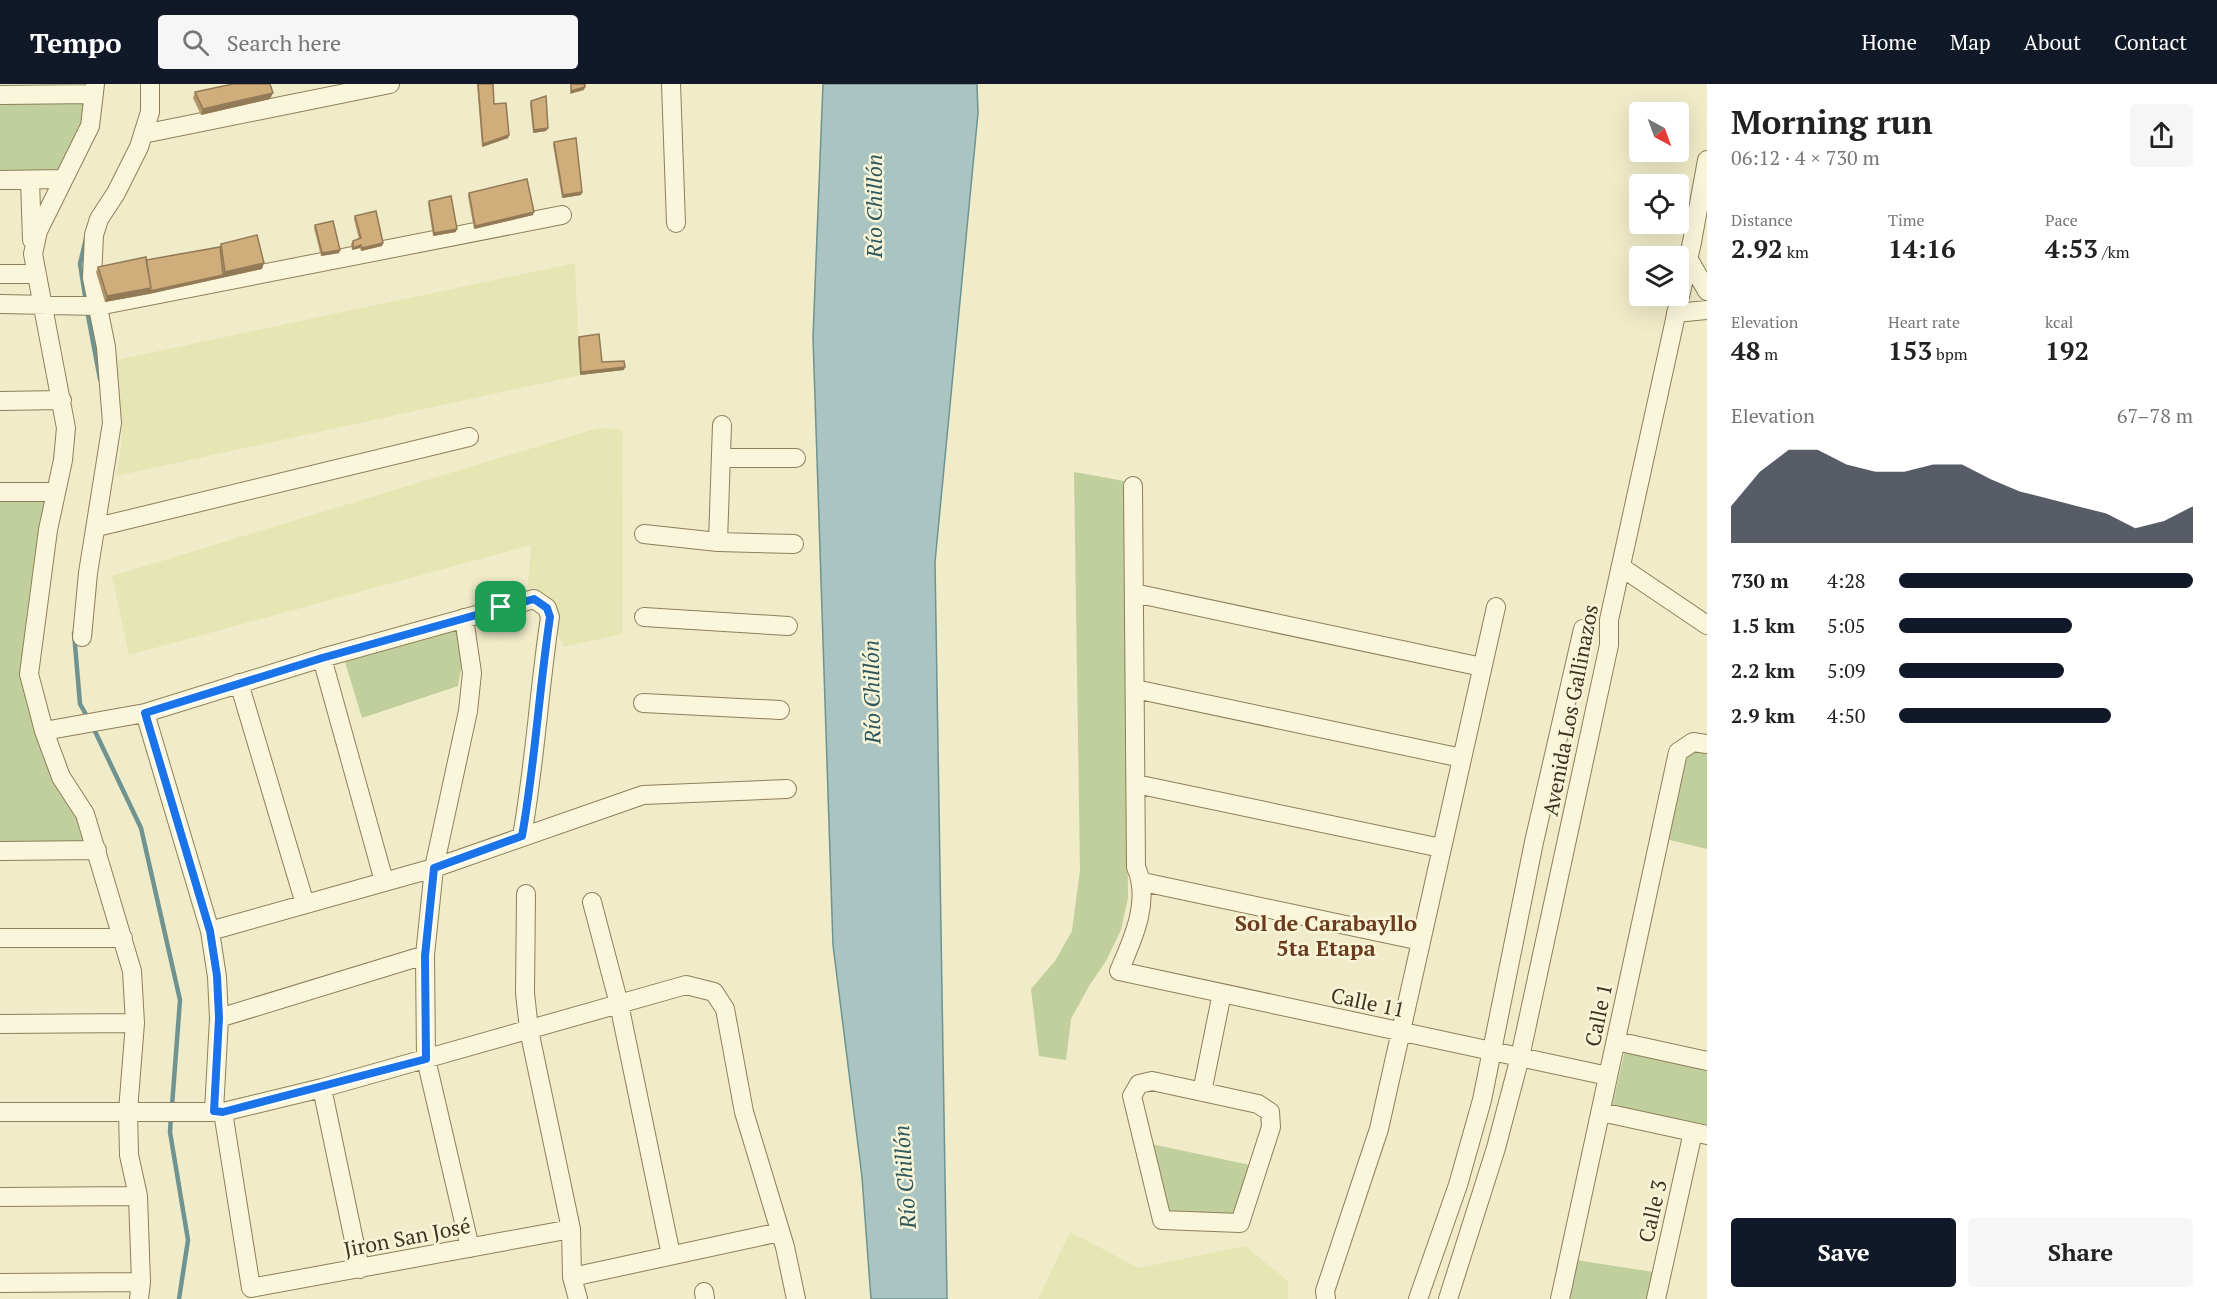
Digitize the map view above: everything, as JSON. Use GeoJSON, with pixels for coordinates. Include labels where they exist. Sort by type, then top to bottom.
{"type":"FeatureCollection","features":[{"type":"Feature","properties":{"kind":"street"},"geometry":{"type":"LineString","coordinates":[[82,637],[88,573],[112,423],[106,347],[92,278],[94,235],[99,219],[116,194],[143,134],[150,112],[150,84]]}},
{"type":"Feature","properties":{"kind":"street"},"geometry":{"type":"LineString","coordinates":[[143,134],[390,84]]}},
{"type":"Feature","properties":{"kind":"street"},"geometry":{"type":"LineString","coordinates":[[671,84],[676,223]]}},
{"type":"Feature","properties":{"kind":"street"},"geometry":{"type":"LineString","coordinates":[[0,95],[94,89],[90,126],[38,231],[33,254]]}},
{"type":"Feature","properties":{"kind":"street","name":"Avenida Los Gallinazos"},"geometry":{"type":"LineString","coordinates":[[1448,1299],[1496,1148],[1520,1058],[1610,645],[1609,620],[1676,313],[1696,245],[1707,159]]}},
{"type":"Feature","properties":{"kind":"street"},"geometry":{"type":"LineString","coordinates":[[0,180],[63,179]]}},
{"type":"Feature","properties":{"kind":"street"},"geometry":{"type":"LineString","coordinates":[[0,1282],[140,1290],[138,1196],[129,1155],[128,1111],[135,1023],[135,991],[123,938],[85,814],[61,777],[44,731],[29,674],[48,530],[66,436],[62,400],[33,254],[30,180]]}},
{"type":"Feature","properties":{"kind":"street"},"geometry":{"type":"LineString","coordinates":[[0,304],[98,306],[562,215]]}},
{"type":"Feature","properties":{"kind":"street"},"geometry":{"type":"LineString","coordinates":[[1696,245],[1707,291]]}},
{"type":"Feature","properties":{"kind":"street"},"geometry":{"type":"LineString","coordinates":[[0,274],[37,274]]}},
{"type":"Feature","properties":{"kind":"street"},"geometry":{"type":"LineString","coordinates":[[1676,313],[1707,310]]}},
{"type":"Feature","properties":{"kind":"street"},"geometry":{"type":"LineString","coordinates":[[0,401],[62,400]]}},
{"type":"Feature","properties":{"kind":"street"},"geometry":{"type":"LineString","coordinates":[[718,542],[722,425]]}},
{"type":"Feature","properties":{"kind":"street"},"geometry":{"type":"LineString","coordinates":[[97,527],[469,437]]}},
{"type":"Feature","properties":{"kind":"street"},"geometry":{"type":"LineString","coordinates":[[721,458],[796,458]]}},
{"type":"Feature","properties":{"kind":"street"},"geometry":{"type":"LineString","coordinates":[[1133,486],[1136,867],[1143,882],[1421,941]]}},
{"type":"Feature","properties":{"kind":"street"},"geometry":{"type":"LineString","coordinates":[[0,492],[56,492]]}},
{"type":"Feature","properties":{"kind":"street"},"geometry":{"type":"LineString","coordinates":[[644,534],[718,542],[794,544]]}},
{"type":"Feature","properties":{"kind":"street"},"geometry":{"type":"LineString","coordinates":[[1621,567],[1706,619]]}},
{"type":"Feature","properties":{"kind":"street"},"geometry":{"type":"LineString","coordinates":[[1134,593],[1482,667]]}},
{"type":"Feature","properties":{"kind":"street"},"geometry":{"type":"LineString","coordinates":[[44,731],[145,713],[322,658],[534,599],[547,608],[550,617],[540,683],[531,788],[522,836]]}},
{"type":"Feature","properties":{"kind":"street"},"geometry":{"type":"LineString","coordinates":[[1326,1299],[1325,1291],[1379,1129],[1496,607]]}},
{"type":"Feature","properties":{"kind":"street"},"geometry":{"type":"LineString","coordinates":[[644,617],[788,626]]}},
{"type":"Feature","properties":{"kind":"street"},"geometry":{"type":"LineString","coordinates":[[464,618],[472,673],[468,711],[434,868],[425,956],[426,1059],[470,1248]]}},
{"type":"Feature","properties":{"kind":"street"},"geometry":{"type":"LineString","coordinates":[[1418,1299],[1462,1174],[1492,1052],[1534,842],[1583,629]]}},
{"type":"Feature","properties":{"kind":"street"},"geometry":{"type":"LineString","coordinates":[[322,658],[384,881]]}},
{"type":"Feature","properties":{"kind":"street"},"geometry":{"type":"LineString","coordinates":[[239,683],[305,904]]}},
{"type":"Feature","properties":{"kind":"street"},"geometry":{"type":"LineString","coordinates":[[1135,688],[1462,758]]}},
{"type":"Feature","properties":{"kind":"street"},"geometry":{"type":"LineString","coordinates":[[643,703],[780,710]]}},
{"type":"Feature","properties":{"kind":"street"},"geometry":{"type":"LineString","coordinates":[[145,713],[210,931],[217,976],[219,1112]]}},
{"type":"Feature","properties":{"kind":"street","name":"Calle 1"},"geometry":{"type":"LineString","coordinates":[[1560,1299],[1678,752],[1687,744],[1700,742],[1707,744]]}},
{"type":"Feature","properties":{"kind":"street"},"geometry":{"type":"LineString","coordinates":[[1136,784],[1441,848]]}},
{"type":"Feature","properties":{"kind":"street"},"geometry":{"type":"LineString","coordinates":[[210,931],[434,868],[643,795],[787,789]]}},
{"type":"Feature","properties":{"kind":"street"},"geometry":{"type":"LineString","coordinates":[[0,851],[97,850]]}},
{"type":"Feature","properties":{"kind":"street","name":"Calle 11"},"geometry":{"type":"LineString","coordinates":[[1143,882],[1137,922],[1119,971],[1608,1076]]}},
{"type":"Feature","properties":{"kind":"street"},"geometry":{"type":"LineString","coordinates":[[526,894],[525,993],[530,1030],[571,1228],[572,1277],[578,1299]]}},
{"type":"Feature","properties":{"kind":"street"},"geometry":{"type":"LineString","coordinates":[[592,902],[619,1004],[671,1255]]}},
{"type":"Feature","properties":{"kind":"street"},"geometry":{"type":"LineString","coordinates":[[0,938],[123,938]]}},
{"type":"Feature","properties":{"kind":"street"},"geometry":{"type":"LineString","coordinates":[[219,1018],[425,956]]}},
{"type":"Feature","properties":{"kind":"street"},"geometry":{"type":"LineString","coordinates":[[0,1112],[219,1112],[322,1088],[686,985],[707,989],[722,1003],[744,1112],[780,1232],[796,1299]]}},
{"type":"Feature","properties":{"kind":"street"},"geometry":{"type":"LineString","coordinates":[[1202,1092],[1222,993]]}},
{"type":"Feature","properties":{"kind":"street"},"geometry":{"type":"LineString","coordinates":[[0,1023],[135,1023]]}},
{"type":"Feature","properties":{"kind":"street"},"geometry":{"type":"LineString","coordinates":[[1616,1041],[1707,1061]]}},
{"type":"Feature","properties":{"kind":"street"},"geometry":{"type":"LineString","coordinates":[[1152,1081],[1202,1092],[1258,1104],[1270,1112],[1271,1127],[1242,1220],[1237,1224],[1165,1221],[1160,1217],[1132,1096],[1139,1084],[1152,1081]]}},
{"type":"Feature","properties":{"kind":"street"},"geometry":{"type":"LineString","coordinates":[[322,1088],[360,1269]]}},
{"type":"Feature","properties":{"kind":"street","name":"Jiron San José"},"geometry":{"type":"LineString","coordinates":[[219,1112],[251,1288],[571,1228]]}},
{"type":"Feature","properties":{"kind":"street"},"geometry":{"type":"LineString","coordinates":[[1601,1112],[1700,1134]]}},
{"type":"Feature","properties":{"kind":"street","name":"Calle 3"},"geometry":{"type":"LineString","coordinates":[[1656,1299],[1700,1134]]}},
{"type":"Feature","properties":{"kind":"street"},"geometry":{"type":"LineString","coordinates":[[0,1197],[138,1196]]}},
{"type":"Feature","properties":{"kind":"street"},"geometry":{"type":"LineString","coordinates":[[572,1277],[780,1232]]}},
{"type":"Feature","properties":{"kind":"green space"},"geometry":{"type":"Polygon","coordinates":[[[84,100],[81,126],[57,175],[0,175],[0,102],[84,100]]]}},
{"type":"Feature","properties":{"kind":"green space"},"geometry":{"type":"Polygon","coordinates":[[[575,263],[580,375],[116,476],[122,442],[116,360],[575,263]]]}},
{"type":"Feature","properties":{"kind":"green space"},"geometry":{"type":"Polygon","coordinates":[[[598,428],[623,430],[622,634],[563,647],[552,617],[553,605],[528,586],[531,545],[129,655],[112,576],[598,428]]]}},
{"type":"Feature","properties":{"kind":"green space"},"geometry":{"type":"Polygon","coordinates":[[[1074,472],[1124,481],[1128,898],[1121,930],[1106,961],[1071,1019],[1066,1060],[1039,1056],[1031,989],[1055,961],[1072,931],[1080,870],[1074,472]]]}},
{"type":"Feature","properties":{"kind":"green space"},"geometry":{"type":"Polygon","coordinates":[[[0,498],[46,498],[21,664],[48,769],[76,812],[87,844],[0,845],[0,498]]]}},
{"type":"Feature","properties":{"kind":"green space"},"geometry":{"type":"Polygon","coordinates":[[[455,626],[463,658],[458,686],[362,718],[345,662],[455,626]]]}},
{"type":"Feature","properties":{"kind":"green space"},"geometry":{"type":"Polygon","coordinates":[[[1697,749],[1707,753],[1707,849],[1666,839],[1683,765],[1687,754],[1697,749]]]}},
{"type":"Feature","properties":{"kind":"green space"},"geometry":{"type":"Polygon","coordinates":[[[1625,1050],[1707,1068],[1707,1127],[1612,1106],[1625,1050]]]}},
{"type":"Feature","properties":{"kind":"green space"},"geometry":{"type":"Polygon","coordinates":[[[1151,1144],[1250,1165],[1235,1216],[1168,1213],[1151,1144]]]}},
{"type":"Feature","properties":{"kind":"green space"},"geometry":{"type":"Polygon","coordinates":[[[1070,1232],[1139,1268],[1245,1246],[1288,1281],[1288,1299],[1038,1299],[1070,1232]]]}},
{"type":"Feature","properties":{"kind":"green space"},"geometry":{"type":"Polygon","coordinates":[[[1576,1260],[1653,1272],[1647,1299],[1567,1299],[1576,1260]]]}},
{"type":"Feature","properties":{"kind":"water","name":"Río Chillón"},"geometry":{"type":"Polygon","coordinates":[[[823,84],[977,84],[978,113],[935,562],[947,1299],[871,1299],[862,1177],[833,945],[813,337],[823,84]]]}},
{"type":"Feature","properties":{"kind":"building"},"geometry":{"type":"Polygon","coordinates":[[[233,84],[270,84],[273,93],[203,109],[195,92],[233,84]]]}},
{"type":"Feature","properties":{"kind":"building"},"geometry":{"type":"Polygon","coordinates":[[[478,84],[493,84],[494,104],[506,103],[509,135],[483,144],[478,84]]]}},
{"type":"Feature","properties":{"kind":"building"},"geometry":{"type":"Polygon","coordinates":[[[571,84],[585,84],[585,87],[571,91],[571,84]]]}},
{"type":"Feature","properties":{"kind":"building"},"geometry":{"type":"Polygon","coordinates":[[[546,96],[548,128],[534,130],[531,101],[546,96]]]}},
{"type":"Feature","properties":{"kind":"building"},"geometry":{"type":"Polygon","coordinates":[[[576,138],[582,192],[563,195],[554,142],[576,138]]]}},
{"type":"Feature","properties":{"kind":"building"},"geometry":{"type":"Polygon","coordinates":[[[527,179],[534,212],[475,226],[469,193],[527,179]]]}},
{"type":"Feature","properties":{"kind":"building"},"geometry":{"type":"Polygon","coordinates":[[[451,196],[457,229],[434,233],[429,201],[451,196]]]}},
{"type":"Feature","properties":{"kind":"building"},"geometry":{"type":"Polygon","coordinates":[[[376,211],[383,243],[353,248],[353,241],[361,238],[355,216],[376,211]]]}},
{"type":"Feature","properties":{"kind":"building"},"geometry":{"type":"Polygon","coordinates":[[[333,221],[340,250],[322,253],[315,225],[333,221]]]}},
{"type":"Feature","properties":{"kind":"building"},"geometry":{"type":"Polygon","coordinates":[[[257,235],[264,263],[225,272],[221,244],[257,235]]]}},
{"type":"Feature","properties":{"kind":"building"},"geometry":{"type":"Polygon","coordinates":[[[220,247],[223,275],[150,291],[146,260],[220,247]]]}},
{"type":"Feature","properties":{"kind":"building"},"geometry":{"type":"Polygon","coordinates":[[[146,257],[151,288],[107,296],[98,267],[146,257]]]}},
{"type":"Feature","properties":{"kind":"building"},"geometry":{"type":"Polygon","coordinates":[[[599,334],[602,362],[624,361],[625,367],[581,372],[579,337],[599,334]]]}},
{"type":"Feature","properties":{"kind":"waterway"},"geometry":{"type":"LineString","coordinates":[[86,302],[80,264],[87,234]]}},
{"type":"Feature","properties":{"kind":"waterway"},"geometry":{"type":"LineString","coordinates":[[87,310],[100,379]]}},
{"type":"Feature","properties":{"kind":"waterway"},"geometry":{"type":"LineString","coordinates":[[74,633],[80,704],[88,718]]}},
{"type":"Feature","properties":{"kind":"waterway"},"geometry":{"type":"LineString","coordinates":[[92,725],[141,828],[180,1000],[172,1106]]}},
{"type":"Feature","properties":{"kind":"waterway"},"geometry":{"type":"LineString","coordinates":[[171,1115],[170,1132],[188,1240],[179,1299]]}},
{"type":"Feature","properties":{"kind":"district","name":"Sol de Carabayllo 5ta Etapa"},"geometry":{"type":"Point","coordinates":[1326,934]}},
{"type":"Feature","properties":{"kind":"route"},"geometry":{"type":"LineString","coordinates":[[534,599],[547,608],[550,617],[540,683],[531,788],[522,836],[434,868],[425,956],[426,1059],[322,1088],[223,1112],[214,1111],[219,1018],[217,976],[210,931],[145,713],[322,658],[501,607],[534,599]]}}]}
